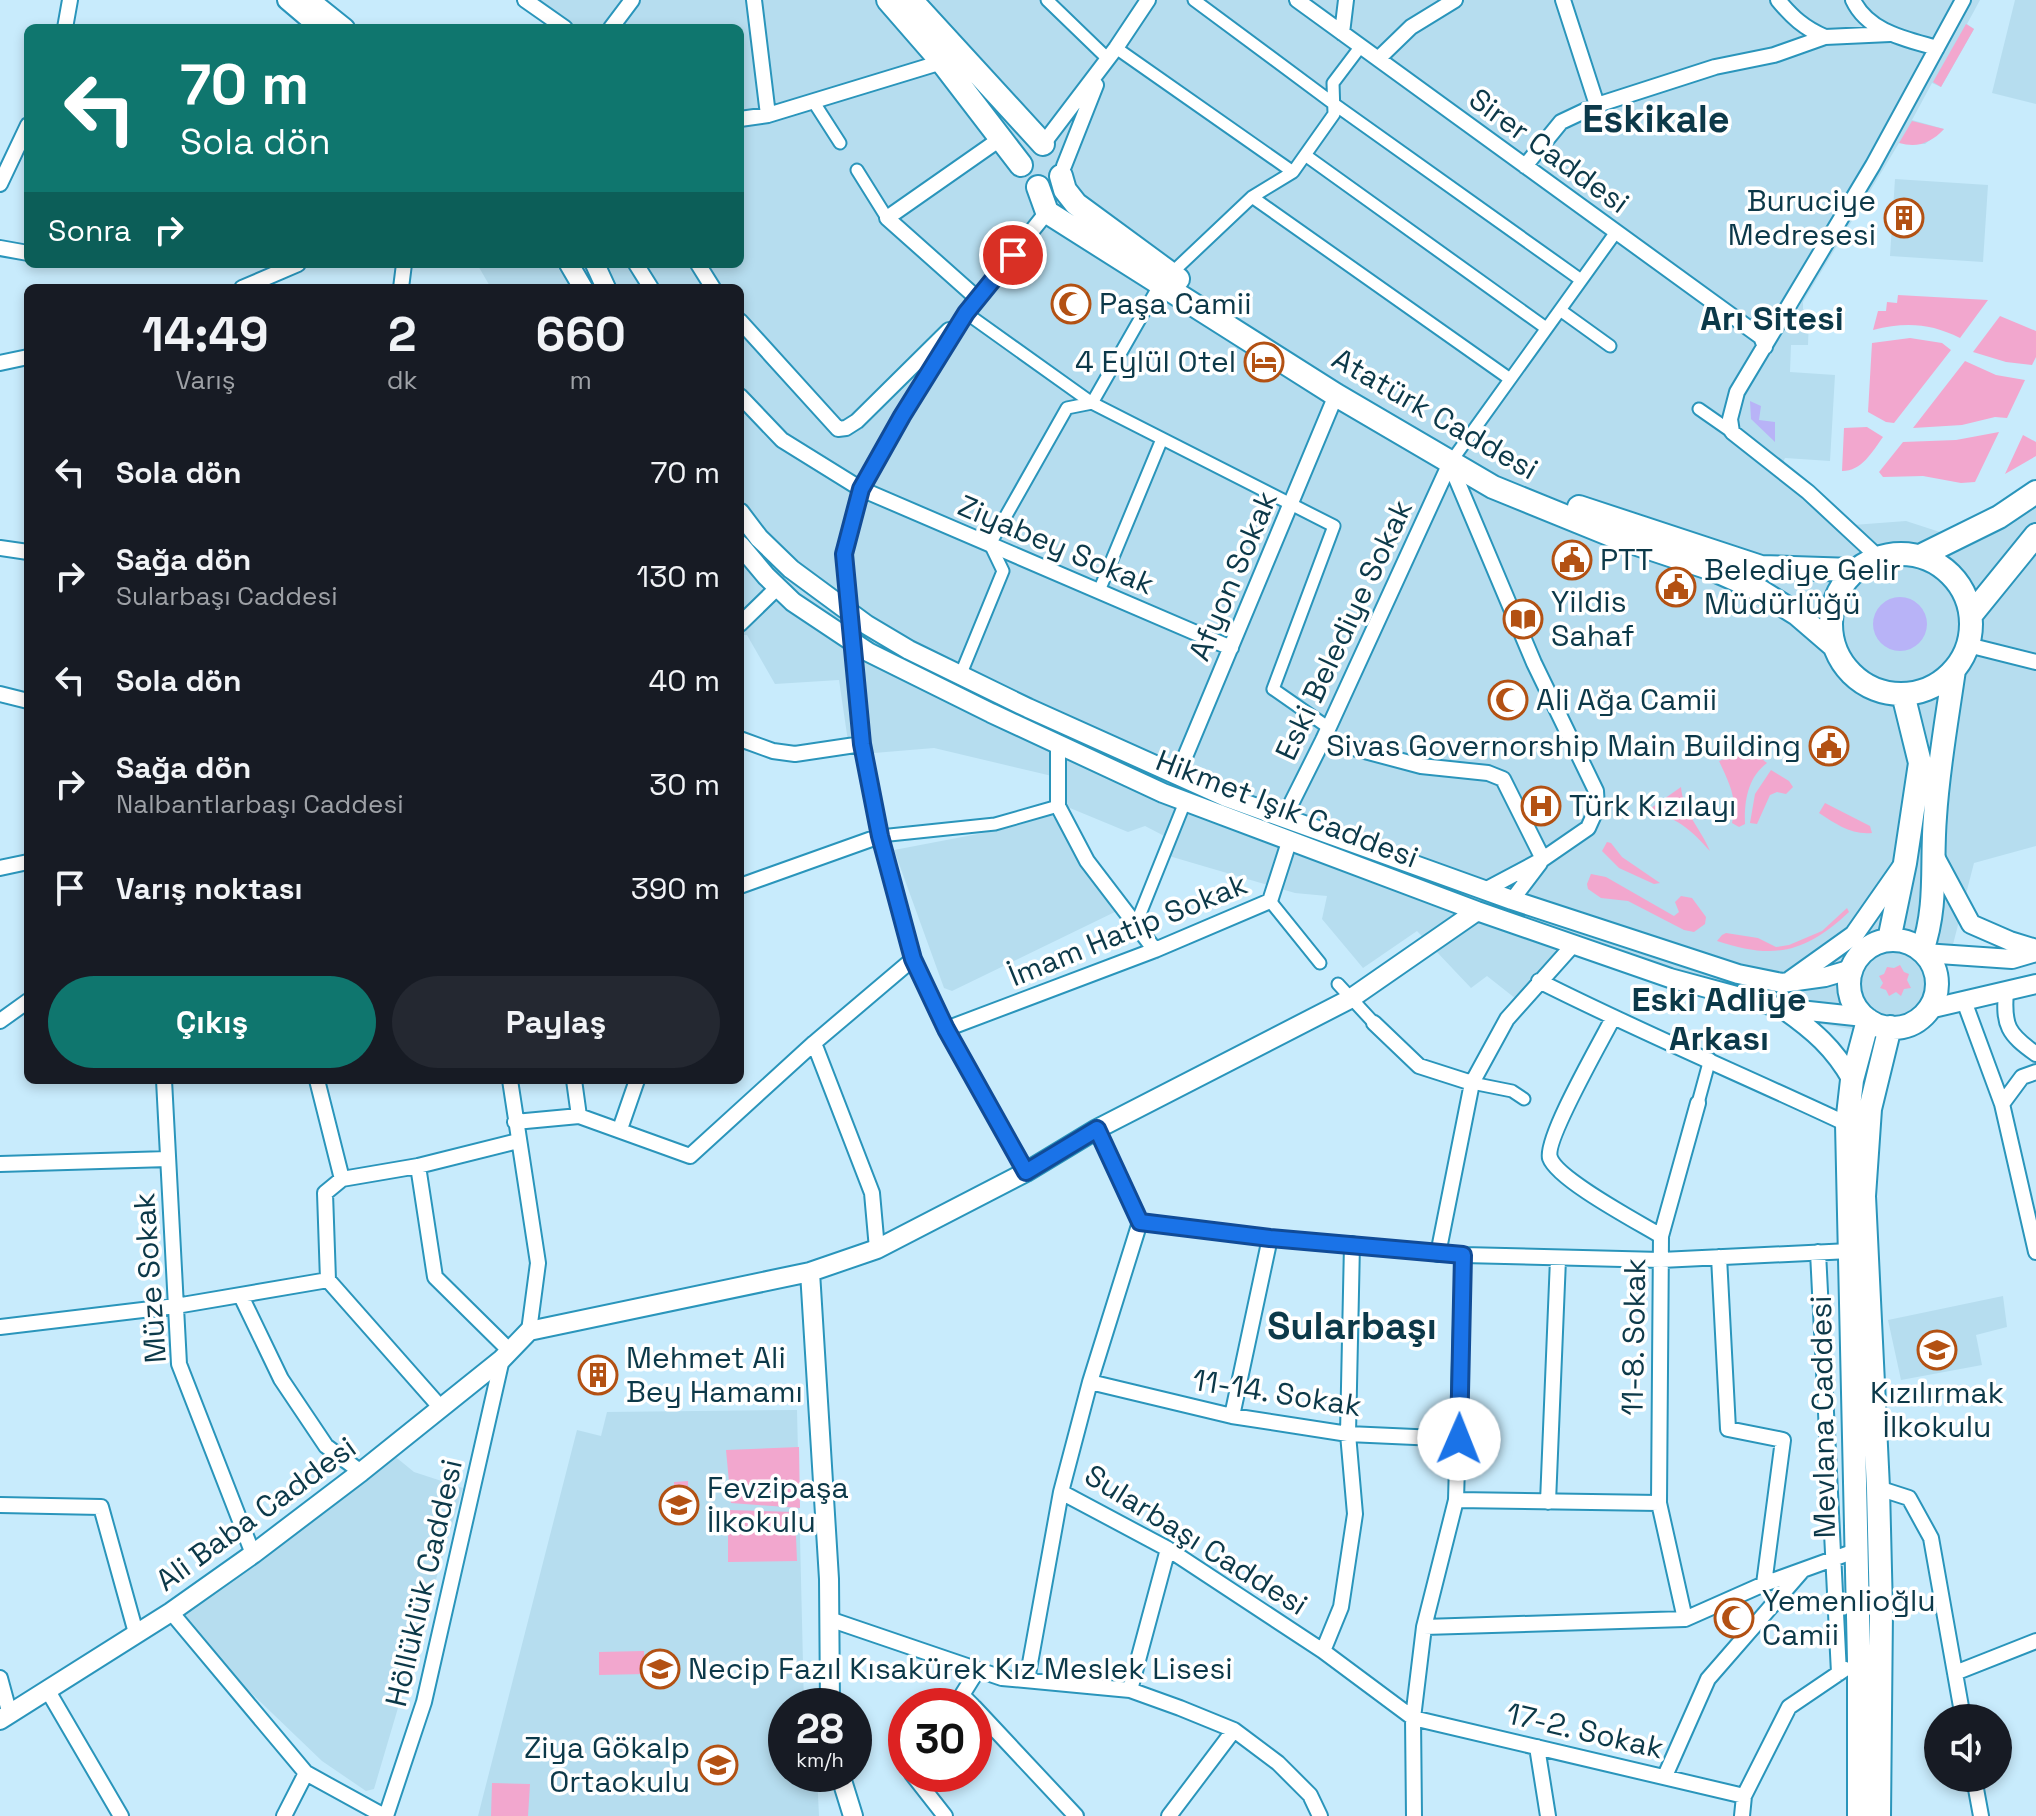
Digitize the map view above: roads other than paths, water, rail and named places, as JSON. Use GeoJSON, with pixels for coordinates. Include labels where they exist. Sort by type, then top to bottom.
{"type":"FeatureCollection","features":[{"type":"Feature","properties":{"kind":"main road"},"geometry":{"type":"LineString","coordinates":[[888,0],[942,62],[1021,165],[1025,179],[1038,187],[1047,212]]}},
{"type":"Feature","properties":{"kind":"main road"},"geometry":{"type":"LineString","coordinates":[[911,0],[1043,144],[1057,149],[1062,157],[1063,171],[1054,184],[1038,187]]}},
{"type":"Feature","properties":{"kind":"main road"},"geometry":{"type":"LineString","coordinates":[[1021,165],[1026,151],[1043,144]]}},
{"type":"Feature","properties":{"kind":"main road","name":"Atatürk Caddesi"},"geometry":{"type":"LineString","coordinates":[[1063,171],[1065,190],[1076,204],[1166,279],[1336,395],[1453,458],[1538,492],[1761,567],[1853,570]]}},
{"type":"Feature","properties":{"kind":"main road","name":"Atatürk Caddesi"},"geometry":{"type":"LineString","coordinates":[[1047,212],[1166,279],[1424,435],[1493,487],[1535,506],[1712,569],[1757,589],[1797,614],[1833,645]]}},
{"type":"Feature","properties":{"kind":"main road"},"geometry":{"type":"LineString","coordinates":[[1920,556],[1999,517],[2036,492]]}},
{"type":"Feature","properties":{"kind":"main road"},"geometry":{"type":"LineString","coordinates":[[1971,615],[2036,535]]}},
{"type":"Feature","properties":{"kind":"main road"},"geometry":{"type":"LineString","coordinates":[[1923,952],[1932,925],[1934,819],[1954,670],[1968,645],[1969,604],[1958,583],[1941,566],[1920,556],[1892,554],[1878,557],[1853,570],[1834,600],[1830,622],[1833,645],[1844,665],[1860,681],[1880,691],[1903,694],[1926,690],[1954,670]]}},
{"type":"Feature","properties":{"kind":"main road"},"geometry":{"type":"LineString","coordinates":[[1889,940],[1905,863],[1920,763],[1903,694]]}},
{"type":"Feature","properties":{"kind":"main road"},"geometry":{"type":"LineString","coordinates":[[1889,940],[1908,943],[1923,952],[1932,964],[1937,979],[1935,997],[1929,1009],[1914,1022],[1890,1027],[1866,1018],[1851,996],[1850,980],[1852,969],[1866,950],[1889,940]]}},
{"type":"Feature","properties":{"kind":"main road","name":"Mevlana Caddesi"},"geometry":{"type":"LineString","coordinates":[[1859,1816],[1859,1661],[1847,1124],[1852,1080],[1866,1018]]}},
{"type":"Feature","properties":{"kind":"main road","name":"Mevlana Caddesi"},"geometry":{"type":"LineString","coordinates":[[1879,1816],[1881,1611],[1864,1196],[1870,1109],[1890,1027]]}},
{"type":"Feature","properties":{"kind":"street"},"geometry":{"type":"LineString","coordinates":[[66,24],[70,0]]}},
{"type":"Feature","properties":{"kind":"street"},"geometry":{"type":"LineString","coordinates":[[287,0],[315,24]]}},
{"type":"Feature","properties":{"kind":"street"},"geometry":{"type":"LineString","coordinates":[[525,0],[559,24]]}},
{"type":"Feature","properties":{"kind":"street"},"geometry":{"type":"LineString","coordinates":[[614,24],[632,0]]}},
{"type":"Feature","properties":{"kind":"street"},"geometry":{"type":"LineString","coordinates":[[754,0],[768,115]]}},
{"type":"Feature","properties":{"kind":"street"},"geometry":{"type":"LineString","coordinates":[[1047,0],[1112,54],[1293,172]]}},
{"type":"Feature","properties":{"kind":"street"},"geometry":{"type":"LineString","coordinates":[[1043,144],[1112,54],[1148,0]]}},
{"type":"Feature","properties":{"kind":"street"},"geometry":{"type":"LineString","coordinates":[[1194,0],[1581,280]]}},
{"type":"Feature","properties":{"kind":"street","name":"Sirer Caddesi"},"geometry":{"type":"LineString","coordinates":[[1297,0],[1761,337],[1765,347]]}},
{"type":"Feature","properties":{"kind":"street"},"geometry":{"type":"LineString","coordinates":[[1342,33],[1346,0]]}},
{"type":"Feature","properties":{"kind":"street"},"geometry":{"type":"LineString","coordinates":[[1378,59],[1411,27],[1455,0]]}},
{"type":"Feature","properties":{"kind":"street"},"geometry":{"type":"LineString","coordinates":[[1563,0],[1597,105]]}},
{"type":"Feature","properties":{"kind":"street"},"geometry":{"type":"LineString","coordinates":[[1778,0],[1792,18],[1825,37]]}},
{"type":"Feature","properties":{"kind":"street"},"geometry":{"type":"LineString","coordinates":[[1853,0],[1859,12],[1890,34],[1937,48]]}},
{"type":"Feature","properties":{"kind":"street"},"geometry":{"type":"LineString","coordinates":[[1732,432],[1732,404],[1873,165],[1963,0]]}},
{"type":"Feature","properties":{"kind":"street"},"geometry":{"type":"LineString","coordinates":[[318,3],[341,24]]}},
{"type":"Feature","properties":{"kind":"street"},"geometry":{"type":"LineString","coordinates":[[1525,166],[1561,122],[1597,105],[1715,67],[1774,55],[1825,37],[1890,34]]}},
{"type":"Feature","properties":{"kind":"street"},"geometry":{"type":"LineString","coordinates":[[960,676],[1003,571],[990,544],[1067,408],[1092,403],[1166,279],[1252,197],[1293,172],[1334,114],[1333,83],[1361,46]]}},
{"type":"Feature","properties":{"kind":"street"},"geometry":{"type":"LineString","coordinates":[[1063,171],[1084,111],[1112,54]]}},
{"type":"Feature","properties":{"kind":"street"},"geometry":{"type":"LineString","coordinates":[[744,118],[768,115],[942,62]]}},
{"type":"Feature","properties":{"kind":"street"},"geometry":{"type":"LineString","coordinates":[[813,101],[840,143]]}},
{"type":"Feature","properties":{"kind":"street"},"geometry":{"type":"LineString","coordinates":[[0,184],[24,133]]}},
{"type":"Feature","properties":{"kind":"street"},"geometry":{"type":"LineString","coordinates":[[887,218],[1000,139]]}},
{"type":"Feature","properties":{"kind":"street"},"geometry":{"type":"LineString","coordinates":[[1305,155],[1546,328]]}},
{"type":"Feature","properties":{"kind":"street"},"geometry":{"type":"LineString","coordinates":[[857,170],[887,218],[978,299]]}},
{"type":"Feature","properties":{"kind":"street"},"geometry":{"type":"LineString","coordinates":[[1252,197],[1510,379]]}},
{"type":"Feature","properties":{"kind":"street"},"geometry":{"type":"LineString","coordinates":[[744,325],[838,429],[846,428],[857,421],[966,313],[1047,212]]}},
{"type":"Feature","properties":{"kind":"street"},"geometry":{"type":"LineString","coordinates":[[1485,890],[1543,859],[1588,828],[1597,808],[1596,791],[1534,663],[1453,458],[1616,232]]}},
{"type":"Feature","properties":{"kind":"street"},"geometry":{"type":"LineString","coordinates":[[0,248],[24,252]]}},
{"type":"Feature","properties":{"kind":"street"},"geometry":{"type":"LineString","coordinates":[[251,284],[289,268]]}},
{"type":"Feature","properties":{"kind":"street"},"geometry":{"type":"LineString","coordinates":[[1560,310],[1610,346]]}},
{"type":"Feature","properties":{"kind":"street"},"geometry":{"type":"LineString","coordinates":[[966,313],[1092,403],[1334,526],[1273,689],[1326,734],[1421,766],[1488,773],[1503,779],[1543,859]]}},
{"type":"Feature","properties":{"kind":"street"},"geometry":{"type":"LineString","coordinates":[[966,313],[861,489],[844,554],[848,612],[862,744],[880,836],[913,959],[946,1029],[1026,1172]]}},
{"type":"Feature","properties":{"kind":"street"},"geometry":{"type":"LineString","coordinates":[[0,363],[24,358]]}},
{"type":"Feature","properties":{"kind":"street","name":"Afyon Sokak"},"geometry":{"type":"LineString","coordinates":[[1177,776],[1336,395]]}},
{"type":"Feature","properties":{"kind":"street","name":"Ziyabey Sokak"},"geometry":{"type":"LineString","coordinates":[[744,400],[782,440],[861,489],[1231,648]]}},
{"type":"Feature","properties":{"kind":"street"},"geometry":{"type":"LineString","coordinates":[[1699,409],[1808,492],[1878,557]]}},
{"type":"Feature","properties":{"kind":"street"},"geometry":{"type":"LineString","coordinates":[[1099,591],[1162,439]]}},
{"type":"Feature","properties":{"kind":"street","name":"Eski Belediye Sokak"},"geometry":{"type":"LineString","coordinates":[[1284,818],[1453,458]]}},
{"type":"Feature","properties":{"kind":"street","name":"Hikmet Işık Caddesi"},"geometry":{"type":"LineString","coordinates":[[744,518],[784,563],[848,612],[909,650],[1177,776],[1512,900],[1738,974],[1788,982],[1825,977],[1852,969]]}},
{"type":"Feature","properties":{"kind":"street"},"geometry":{"type":"LineString","coordinates":[[0,548],[24,551]]}},
{"type":"Feature","properties":{"kind":"street","name":"Hikmet Işık Caddesi"},"geometry":{"type":"LineString","coordinates":[[744,550],[777,588],[851,641],[928,683],[1185,802],[1477,911],[1670,978],[1781,1008],[1866,1018]]}},
{"type":"Feature","properties":{"kind":"street"},"geometry":{"type":"LineString","coordinates":[[744,620],[777,588]]}},
{"type":"Feature","properties":{"kind":"street"},"geometry":{"type":"LineString","coordinates":[[1968,645],[2035,661]]}},
{"type":"Feature","properties":{"kind":"street"},"geometry":{"type":"LineString","coordinates":[[0,694],[24,700]]}},
{"type":"Feature","properties":{"kind":"street"},"geometry":{"type":"LineString","coordinates":[[744,740],[773,751],[795,754],[862,744]]}},
{"type":"Feature","properties":{"kind":"street"},"geometry":{"type":"LineString","coordinates":[[1058,744],[1058,806],[1087,861],[1155,950]]}},
{"type":"Feature","properties":{"kind":"street"},"geometry":{"type":"LineString","coordinates":[[1136,924],[1185,802]]}},
{"type":"Feature","properties":{"kind":"street"},"geometry":{"type":"LineString","coordinates":[[744,885],[880,836],[995,824],[1058,806]]}},
{"type":"Feature","properties":{"kind":"street","name":"İmam Hatip Sokak"},"geometry":{"type":"LineString","coordinates":[[946,1029],[1155,950],[1270,901],[1289,842]]}},
{"type":"Feature","properties":{"kind":"street"},"geometry":{"type":"LineString","coordinates":[[1935,857],[1971,924],[2036,951]]}},
{"type":"Feature","properties":{"kind":"street"},"geometry":{"type":"LineString","coordinates":[[1512,900],[1543,859]]}},
{"type":"Feature","properties":{"kind":"street"},"geometry":{"type":"LineString","coordinates":[[0,868],[24,863]]}},
{"type":"Feature","properties":{"kind":"street"},"geometry":{"type":"LineString","coordinates":[[1788,982],[1854,935],[1905,863]]}},
{"type":"Feature","properties":{"kind":"street"},"geometry":{"type":"LineString","coordinates":[[1270,901],[1320,963]]}},
{"type":"Feature","properties":{"kind":"street"},"geometry":{"type":"LineString","coordinates":[[510,1084],[538,1263],[529,1331],[810,1272],[877,1249],[1026,1172],[1097,1129],[1350,999],[1477,911]]}},
{"type":"Feature","properties":{"kind":"street"},"geometry":{"type":"LineString","coordinates":[[1438,1254],[1472,1083],[1507,1019],[1574,944]]}},
{"type":"Feature","properties":{"kind":"street"},"geometry":{"type":"LineString","coordinates":[[1923,952],[2012,959],[2036,951]]}},
{"type":"Feature","properties":{"kind":"street"},"geometry":{"type":"LineString","coordinates":[[515,1122],[579,1116],[690,1156],[814,1043],[913,959]]}},
{"type":"Feature","properties":{"kind":"street"},"geometry":{"type":"LineString","coordinates":[[1539,981],[1847,1124]]}},
{"type":"Feature","properties":{"kind":"street"},"geometry":{"type":"LineString","coordinates":[[1338,984],[1419,1066],[1472,1083],[1512,1091],[1524,1099]]}},
{"type":"Feature","properties":{"kind":"street"},"geometry":{"type":"LineString","coordinates":[[1929,1009],[2036,984]]}},
{"type":"Feature","properties":{"kind":"street"},"geometry":{"type":"LineString","coordinates":[[2006,991],[2004,1017],[2009,1030],[2036,1054]]}},
{"type":"Feature","properties":{"kind":"street"},"geometry":{"type":"LineString","coordinates":[[1964,1001],[2002,1104],[2036,1252]]}},
{"type":"Feature","properties":{"kind":"street"},"geometry":{"type":"LineString","coordinates":[[0,1021],[24,1004]]}},
{"type":"Feature","properties":{"kind":"street"},"geometry":{"type":"LineString","coordinates":[[1781,1008],[1808,1027],[1838,1055],[1852,1080]]}},
{"type":"Feature","properties":{"kind":"street"},"geometry":{"type":"LineString","coordinates":[[1613,1018],[1559,1122],[1549,1153],[1551,1161],[1567,1178],[1661,1236]]}},
{"type":"Feature","properties":{"kind":"street"},"geometry":{"type":"LineString","coordinates":[[814,1043],[872,1193],[877,1249]]}},
{"type":"Feature","properties":{"kind":"street","name":"11-8. Sokak"},"geometry":{"type":"LineString","coordinates":[[1685,1619],[1659,1503],[1661,1236],[1710,1059]]}},
{"type":"Feature","properties":{"kind":"street"},"geometry":{"type":"LineString","coordinates":[[2002,1104],[2022,1077],[2036,1072]]}},
{"type":"Feature","properties":{"kind":"street","name":"Müze Sokak"},"geometry":{"type":"LineString","coordinates":[[164,1084],[179,1364],[253,1554]]}},
{"type":"Feature","properties":{"kind":"street"},"geometry":{"type":"LineString","coordinates":[[318,1084],[342,1179]]}},
{"type":"Feature","properties":{"kind":"street"},"geometry":{"type":"LineString","coordinates":[[575,1084],[579,1116]]}},
{"type":"Feature","properties":{"kind":"street"},"geometry":{"type":"LineString","coordinates":[[620,1129],[636,1084]]}},
{"type":"Feature","properties":{"kind":"street"},"geometry":{"type":"LineString","coordinates":[[1097,1129],[1140,1222],[1438,1254],[1558,1259],[1661,1260],[1850,1251]]}},
{"type":"Feature","properties":{"kind":"street"},"geometry":{"type":"LineString","coordinates":[[441,1408],[328,1280],[325,1193],[342,1179],[418,1166],[518,1141]]}},
{"type":"Feature","properties":{"kind":"street"},"geometry":{"type":"LineString","coordinates":[[0,1164],[168,1159]]}},
{"type":"Feature","properties":{"kind":"street"},"geometry":{"type":"LineString","coordinates":[[418,1166],[435,1277],[506,1355]]}},
{"type":"Feature","properties":{"kind":"street","name":"Sularbaşı Caddesi"},"geometry":{"type":"LineString","coordinates":[[1140,1222],[1090,1382],[1061,1492],[1168,1549],[1323,1651],[1413,1718]]}},
{"type":"Feature","properties":{"kind":"street"},"geometry":{"type":"LineString","coordinates":[[1232,1416],[1270,1238]]}},
{"type":"Feature","properties":{"kind":"street"},"geometry":{"type":"LineString","coordinates":[[1323,1651],[1341,1607],[1355,1514],[1348,1434],[1352,1244]]}},
{"type":"Feature","properties":{"kind":"street"},"geometry":{"type":"LineString","coordinates":[[1818,1252],[1839,1673]]}},
{"type":"Feature","properties":{"kind":"street"},"geometry":{"type":"LineString","coordinates":[[1414,1816],[1413,1718],[1424,1627],[1456,1500],[1463,1255]]}},
{"type":"Feature","properties":{"kind":"street"},"geometry":{"type":"LineString","coordinates":[[1719,1257],[1728,1429],[1783,1440],[1764,1584]]}},
{"type":"Feature","properties":{"kind":"street"},"geometry":{"type":"LineString","coordinates":[[1548,1502],[1558,1259]]}},
{"type":"Feature","properties":{"kind":"street"},"geometry":{"type":"LineString","coordinates":[[810,1272],[829,1579],[830,1688]]}},
{"type":"Feature","properties":{"kind":"street"},"geometry":{"type":"LineString","coordinates":[[0,1327],[176,1306],[328,1280]]}},
{"type":"Feature","properties":{"kind":"street"},"geometry":{"type":"LineString","coordinates":[[241,1296],[281,1379],[326,1446],[361,1472]]}},
{"type":"Feature","properties":{"kind":"street","name":"Ali Baba Caddesi"},"geometry":{"type":"LineString","coordinates":[[5,1718],[171,1612],[253,1554],[441,1408],[506,1355],[529,1331]]}},
{"type":"Feature","properties":{"kind":"street","name":"Höllüklük Caddesi"},"geometry":{"type":"LineString","coordinates":[[385,1816],[424,1702],[506,1355]]}},
{"type":"Feature","properties":{"kind":"street","name":"11-14. Sokak"},"geometry":{"type":"LineString","coordinates":[[1090,1382],[1232,1416],[1348,1434],[1459,1439]]}},
{"type":"Feature","properties":{"kind":"street"},"geometry":{"type":"LineString","coordinates":[[1878,1488],[1909,1498],[1931,1538],[1961,1704]]}},
{"type":"Feature","properties":{"kind":"street"},"geometry":{"type":"LineString","coordinates":[[1027,1680],[1061,1492]]}},
{"type":"Feature","properties":{"kind":"street"},"geometry":{"type":"LineString","coordinates":[[1456,1500],[1659,1503]]}},
{"type":"Feature","properties":{"kind":"street"},"geometry":{"type":"LineString","coordinates":[[0,1505],[101,1507],[136,1633]]}},
{"type":"Feature","properties":{"kind":"street"},"geometry":{"type":"LineString","coordinates":[[1130,1690],[1168,1549]]}},
{"type":"Feature","properties":{"kind":"street"},"geometry":{"type":"LineString","coordinates":[[1424,1627],[1685,1619],[1764,1584],[1855,1551]]}},
{"type":"Feature","properties":{"kind":"street"},"geometry":{"type":"LineString","coordinates":[[1665,1776],[1708,1679],[1802,1571]]}},
{"type":"Feature","properties":{"kind":"street"},"geometry":{"type":"LineString","coordinates":[[171,1612],[306,1773],[385,1816]]}},
{"type":"Feature","properties":{"kind":"street"},"geometry":{"type":"LineString","coordinates":[[829,1619],[1002,1678],[1130,1690],[1234,1730],[1278,1763],[1310,1795],[1320,1816]]}},
{"type":"Feature","properties":{"kind":"street"},"geometry":{"type":"LineString","coordinates":[[1955,1673],[2036,1641]]}},
{"type":"Feature","properties":{"kind":"street"},"geometry":{"type":"LineString","coordinates":[[1742,1816],[1744,1796],[1789,1707],[1859,1661]]}},
{"type":"Feature","properties":{"kind":"street"},"geometry":{"type":"LineString","coordinates":[[973,1688],[977,1671]]}},
{"type":"Feature","properties":{"kind":"street"},"geometry":{"type":"LineString","coordinates":[[0,1678],[5,1718]]}},
{"type":"Feature","properties":{"kind":"street"},"geometry":{"type":"LineString","coordinates":[[48,1691],[118,1811],[102,1816]]}},
{"type":"Feature","properties":{"kind":"street","name":"17-2. Sokak"},"geometry":{"type":"LineString","coordinates":[[1413,1718],[1744,1796]]}},
{"type":"Feature","properties":{"kind":"street"},"geometry":{"type":"LineString","coordinates":[[992,1726],[1076,1816]]}},
{"type":"Feature","properties":{"kind":"street"},"geometry":{"type":"LineString","coordinates":[[1169,1816],[1234,1730]]}},
{"type":"Feature","properties":{"kind":"street"},"geometry":{"type":"LineString","coordinates":[[1537,1747],[1548,1816]]}},
{"type":"Feature","properties":{"kind":"street"},"geometry":{"type":"LineString","coordinates":[[284,1816],[306,1773]]}},
{"type":"Feature","properties":{"kind":"street"},"geometry":{"type":"LineString","coordinates":[[846,1792],[853,1816]]}},
{"type":"Feature","properties":{"kind":"street"},"geometry":{"type":"LineString","coordinates":[[926,1792],[945,1816]]}},
{"type":"Feature","properties":{"kind":"street"},"geometry":{"type":"LineString","coordinates":[[1977,1792],[1981,1816]]}},
{"type":"Feature","properties":{"kind":"place","name":"Buruciye Medresesi"},"geometry":{"type":"Point","coordinates":[1904,218]}},
{"type":"Feature","properties":{"kind":"place","name":"Paşa Camii"},"geometry":{"type":"Point","coordinates":[1071,304]}},
{"type":"Feature","properties":{"kind":"place","name":"4 Eylül Otel"},"geometry":{"type":"Point","coordinates":[1264,362]}},
{"type":"Feature","properties":{"kind":"place","name":"PTT"},"geometry":{"type":"Point","coordinates":[1572,560]}},
{"type":"Feature","properties":{"kind":"place","name":"Belediye Gelir Müdürlüğü"},"geometry":{"type":"Point","coordinates":[1676,587]}},
{"type":"Feature","properties":{"kind":"place","name":"Yildis Sahaf"},"geometry":{"type":"Point","coordinates":[1523,619]}},
{"type":"Feature","properties":{"kind":"place","name":"Ali Ağa Camii"},"geometry":{"type":"Point","coordinates":[1508,700]}},
{"type":"Feature","properties":{"kind":"place","name":"Sivas Governorship Main Building"},"geometry":{"type":"Point","coordinates":[1829,746]}},
{"type":"Feature","properties":{"kind":"place","name":"Türk Kızılayı"},"geometry":{"type":"Point","coordinates":[1541,806]}},
{"type":"Feature","properties":{"kind":"place","name":"Kızılırmak İlkokulu"},"geometry":{"type":"Point","coordinates":[1937,1350]}},
{"type":"Feature","properties":{"kind":"place","name":"Mehmet Ali Bey Hamamı"},"geometry":{"type":"Point","coordinates":[598,1375]}},
{"type":"Feature","properties":{"kind":"place","name":"Fevzipaşa İlkokulu"},"geometry":{"type":"Point","coordinates":[679,1505]}},
{"type":"Feature","properties":{"kind":"place","name":"Yemenlioğlu Camii"},"geometry":{"type":"Point","coordinates":[1734,1618]}},
{"type":"Feature","properties":{"kind":"place","name":"Necip Fazıl Kısakürek Kız Meslek Lisesi"},"geometry":{"type":"Point","coordinates":[660,1669]}},
{"type":"Feature","properties":{"kind":"place","name":"Ziya Gökalp Ortaokulu"},"geometry":{"type":"Point","coordinates":[718,1765]}},
{"type":"Feature","properties":{"kind":"district","name":"Eskikale"},"geometry":{"type":"Point","coordinates":[1656,119]}},
{"type":"Feature","properties":{"kind":"district","name":"Arı Sitesi"},"geometry":{"type":"Point","coordinates":[1772,318]}},
{"type":"Feature","properties":{"kind":"district","name":"Eski Adliye Arkası"},"geometry":{"type":"Point","coordinates":[1719,1018]}},
{"type":"Feature","properties":{"kind":"district","name":"Sularbaşı"},"geometry":{"type":"Point","coordinates":[1352,1326]}}]}
